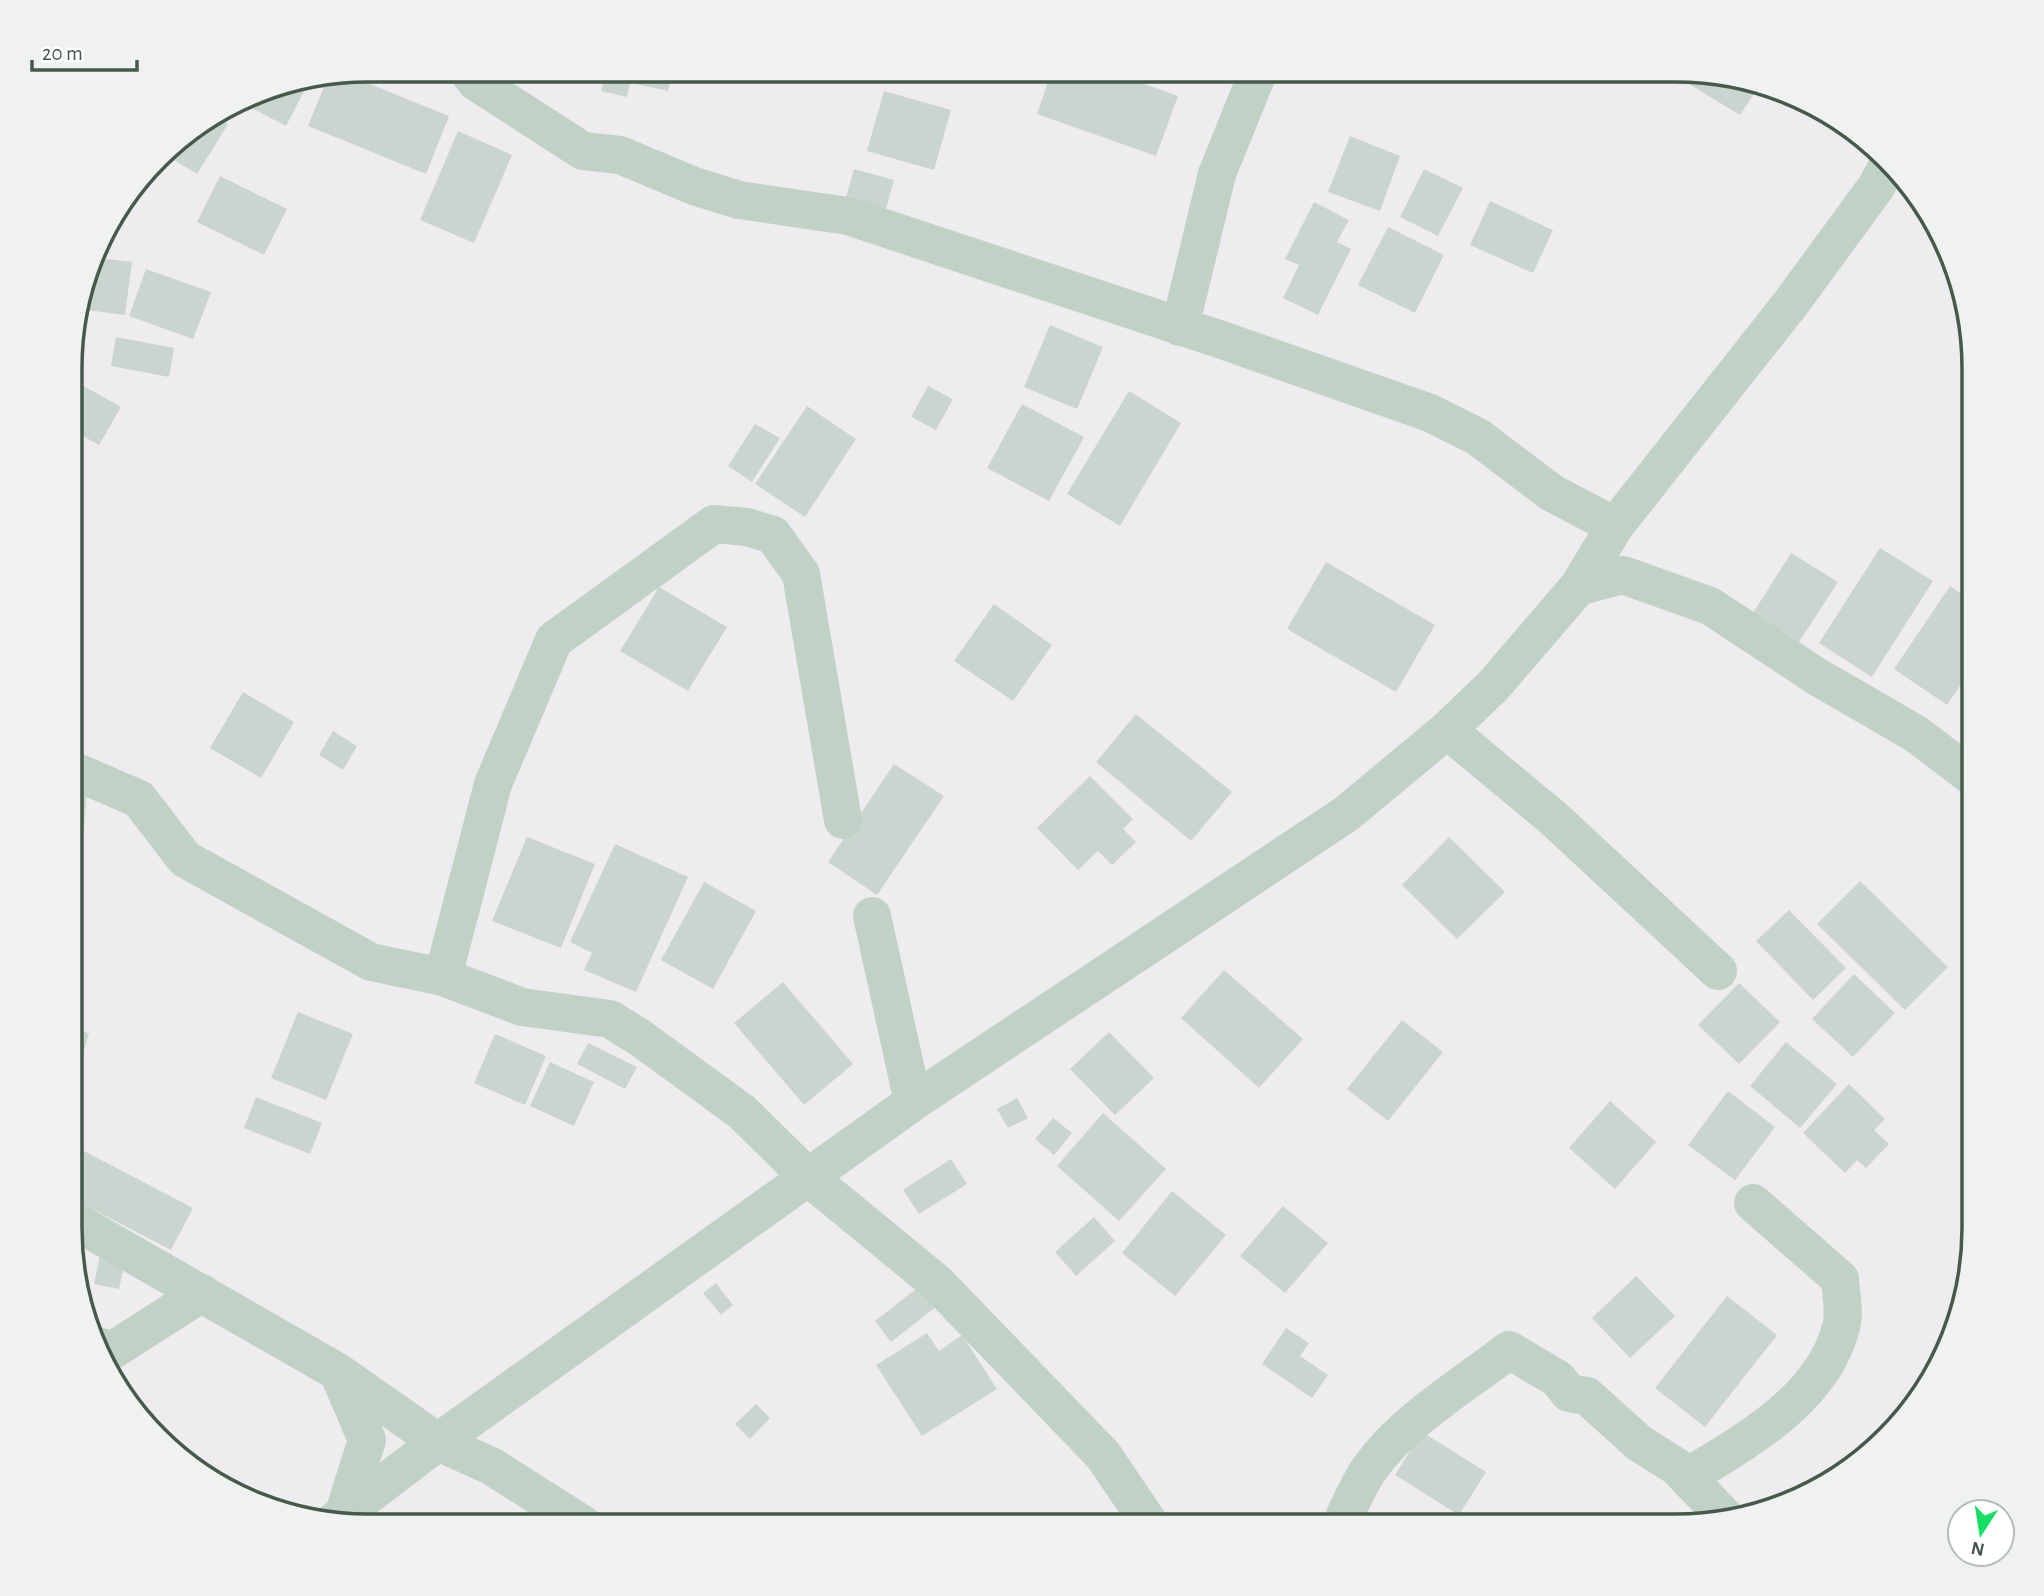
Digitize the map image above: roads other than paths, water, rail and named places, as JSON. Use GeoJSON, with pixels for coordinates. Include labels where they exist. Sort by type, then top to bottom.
{"type":"FeatureCollection","features":[{"type":"Feature","properties":{"kind":"street"},"geometry":{"type":"LineString","coordinates":[[476,82],[583,151],[620,155],[694,186],[739,200],[848,216],[1430,413],[1478,436],[1552,493],[1615,526]]}},
{"type":"Feature","properties":{"kind":"street"},"geometry":{"type":"LineString","coordinates":[[1180,327],[1217,174],[1254,82]]}},
{"type":"Feature","properties":{"kind":"street"},"geometry":{"type":"LineString","coordinates":[[344,1512],[913,1101],[1346,814],[1447,730],[1493,686],[1578,586],[1615,526],[1887,177]]}},
{"type":"Feature","properties":{"kind":"street"},"geometry":{"type":"LineString","coordinates":[[443,977],[493,784],[554,640],[714,524],[747,527],[773,535],[801,574],[842,820]]}},
{"type":"Feature","properties":{"kind":"street"},"geometry":{"type":"LineString","coordinates":[[1578,586],[1623,575],[1710,606],[1816,676],[1916,734],[1962,769]]}},
{"type":"Feature","properties":{"kind":"street"},"geometry":{"type":"LineString","coordinates":[[1447,730],[1552,817],[1718,971]]}},
{"type":"Feature","properties":{"kind":"street"},"geometry":{"type":"LineString","coordinates":[[82,774],[139,799],[185,859],[329,942],[371,962],[443,977],[522,1007],[610,1018],[742,1112],[808,1177],[937,1283],[1102,1455],[1143,1514]]}},
{"type":"Feature","properties":{"kind":"street"},"geometry":{"type":"LineString","coordinates":[[872,916],[913,1101]]}},
{"type":"Feature","properties":{"kind":"street"},"geometry":{"type":"LineString","coordinates":[[1687,1477],[1759,1433],[1815,1381],[1842,1326],[1840,1279],[1753,1203]]}},
{"type":"Feature","properties":{"kind":"street"},"geometry":{"type":"LineString","coordinates":[[82,1225],[338,1372],[438,1442],[491,1466],[566,1514]]}},
{"type":"Feature","properties":{"kind":"street"},"geometry":{"type":"LineString","coordinates":[[110,1349],[113,1350],[202,1293]]}},
{"type":"Feature","properties":{"kind":"street"},"geometry":{"type":"LineString","coordinates":[[1346,1514],[1370,1468],[1424,1410],[1446,1400],[1509,1350],[1559,1379],[1569,1392],[1587,1396],[1639,1443],[1687,1477],[1718,1510]]}},
{"type":"Feature","properties":{"kind":"street"},"geometry":{"type":"LineString","coordinates":[[338,1372],[367,1440],[340,1512]]}}]}
